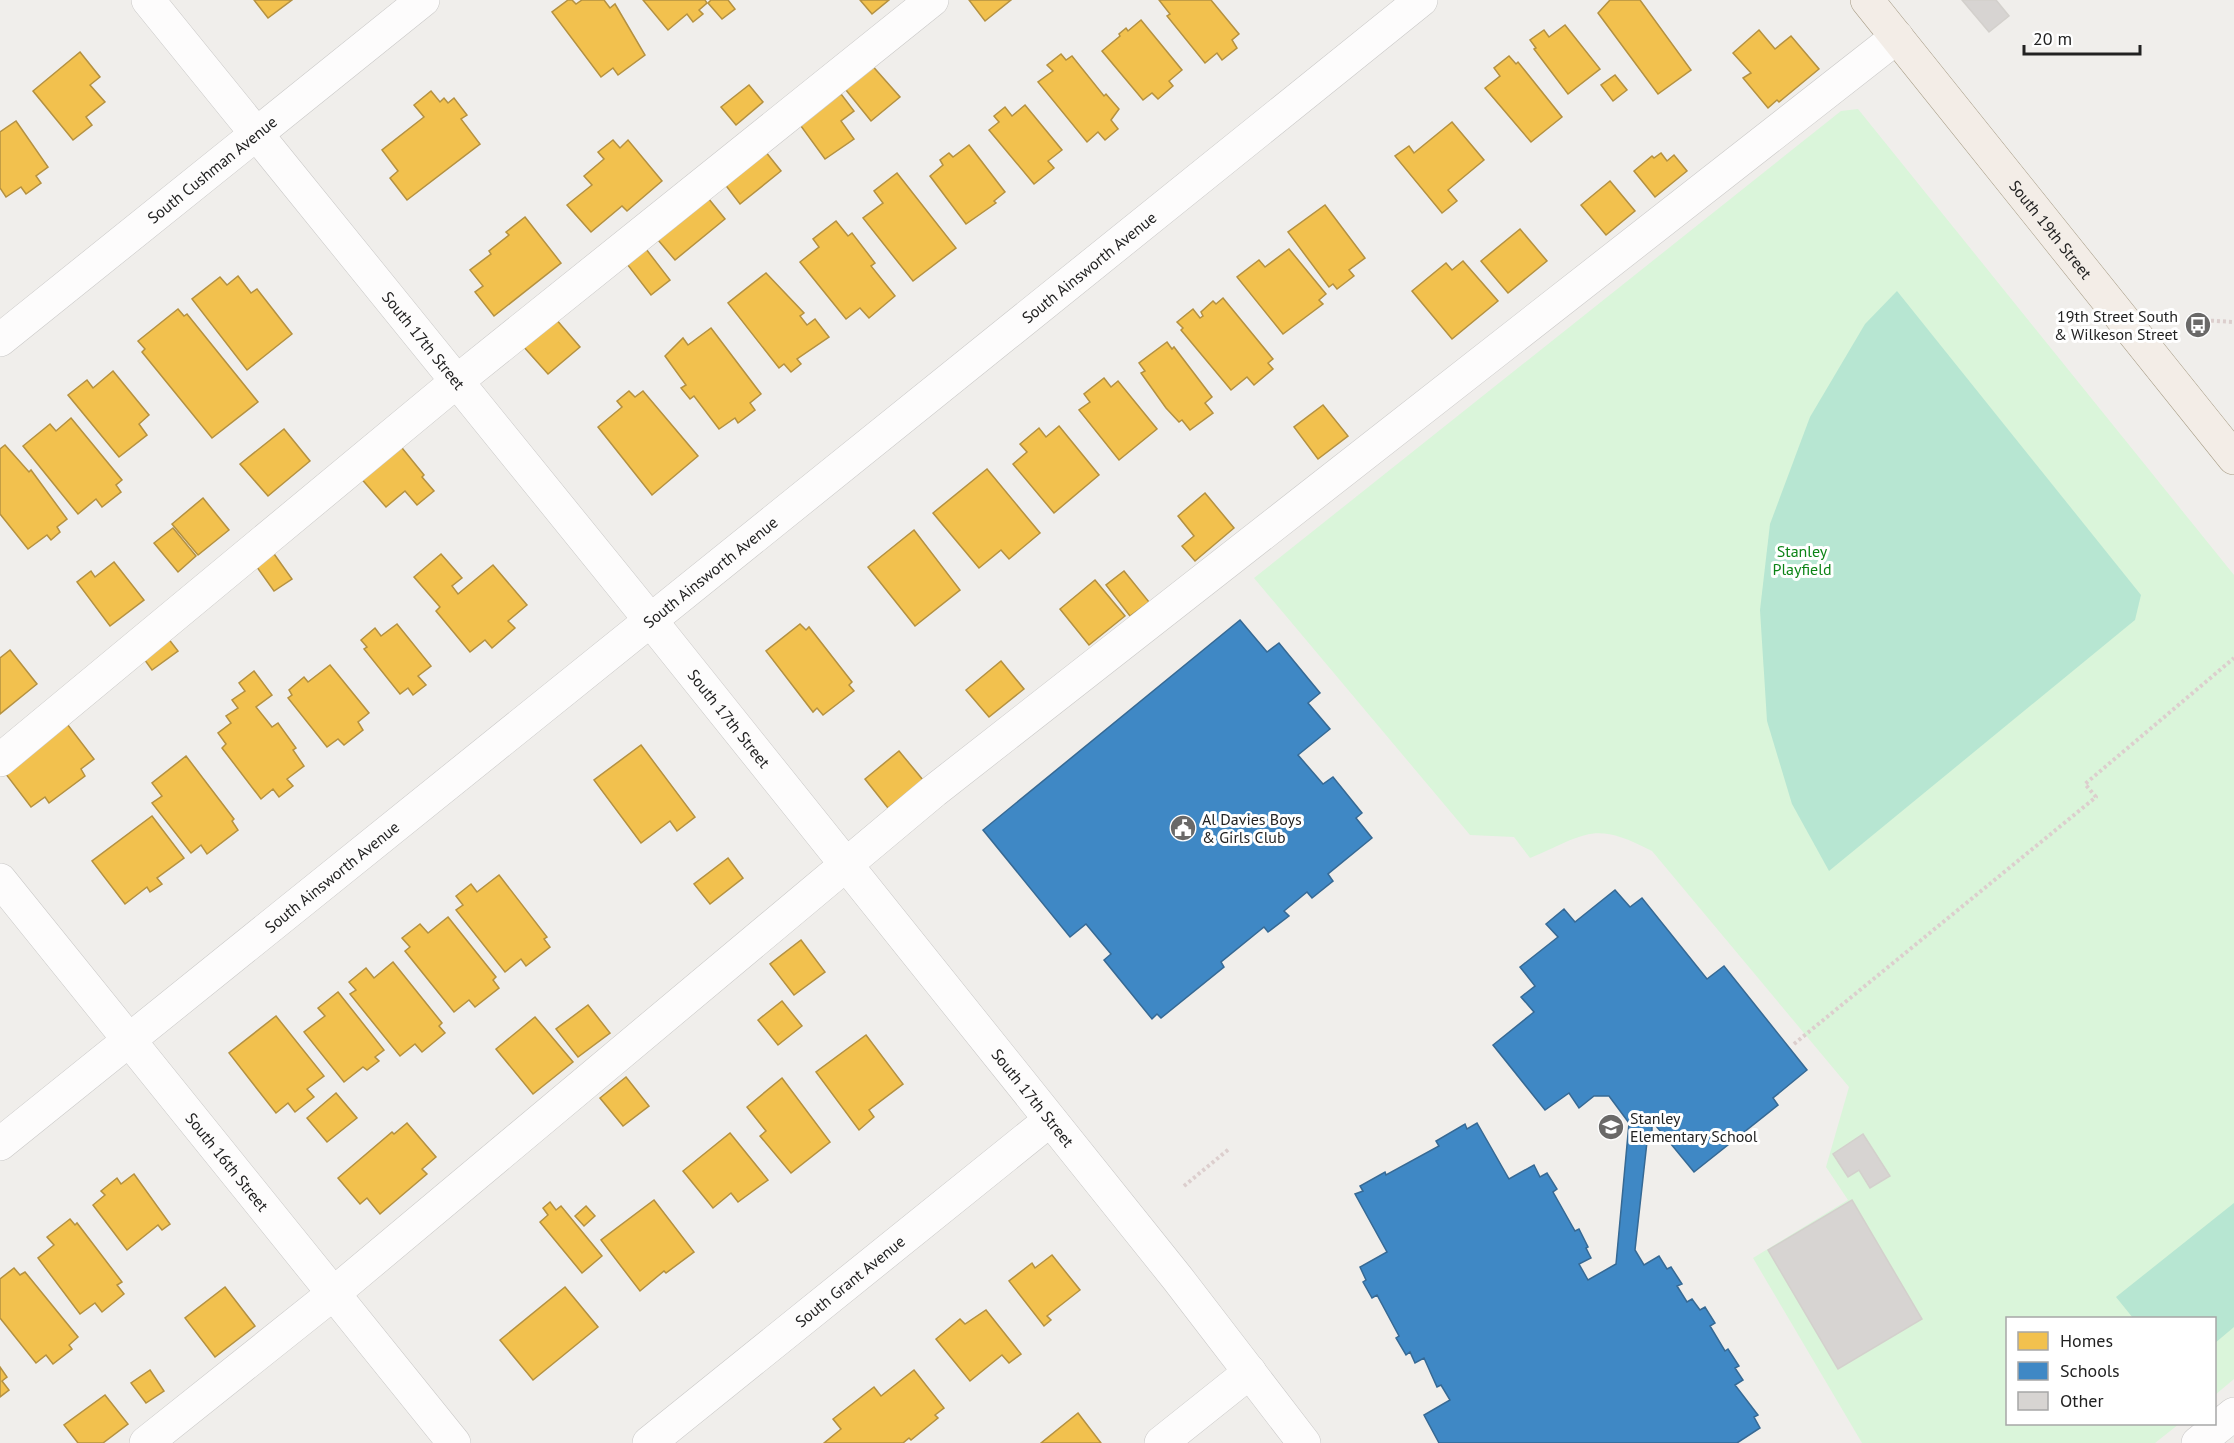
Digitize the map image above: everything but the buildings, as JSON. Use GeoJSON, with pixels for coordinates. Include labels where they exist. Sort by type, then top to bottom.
{"type":"FeatureCollection","features":[{"type":"Feature","properties":{"kind":"main road","name":"South 19th Street"},"geometry":{"type":"LineString","coordinates":[[1868,0],[2234,458]]}},
{"type":"Feature","properties":{"kind":"street","name":"South 17th Street"},"geometry":{"type":"LineString","coordinates":[[148,0],[651,621],[1050,1120],[1304,1443]]}},
{"type":"Feature","properties":{"kind":"street","name":"South Cushman Avenue"},"geometry":{"type":"LineString","coordinates":[[0,340],[423,0]]}},
{"type":"Feature","properties":{"kind":"street"},"geometry":{"type":"LineString","coordinates":[[0,760],[456,382],[932,0]]}},
{"type":"Feature","properties":{"kind":"street","name":"South Ainsworth Avenue"},"geometry":{"type":"LineString","coordinates":[[0,1144],[1421,0]]}},
{"type":"Feature","properties":{"kind":"street"},"geometry":{"type":"LineString","coordinates":[[146,1443],[334,1293],[934,791],[1897,37]]}},
{"type":"Feature","properties":{"kind":"street","name":"South 16th Street"},"geometry":{"type":"LineString","coordinates":[[0,880],[454,1443]]}},
{"type":"Feature","properties":{"kind":"street","name":"South Grant Avenue"},"geometry":{"type":"LineString","coordinates":[[649,1443],[1050,1120]]}},
{"type":"Feature","properties":{"kind":"street"},"geometry":{"type":"LineString","coordinates":[[1161,1443],[1250,1372]]}},
{"type":"Feature","properties":{"kind":"street"},"geometry":{"type":"LineString","coordinates":[[2198,1443],[2234,1414]]}},
{"type":"Feature","properties":{"kind":"path"},"geometry":{"type":"LineString","coordinates":[[2199,320],[2234,322]]}},
{"type":"Feature","properties":{"kind":"path"},"geometry":{"type":"LineString","coordinates":[[1794,1044],[2096,797],[2085,784],[2234,658]]}},
{"type":"Feature","properties":{"kind":"path"},"geometry":{"type":"LineString","coordinates":[[1184,1186],[1229,1149]]}},
{"type":"Feature","properties":{"kind":"green space","name":"Stanley Playfield"},"geometry":{"type":"Polygon","coordinates":[[[1858,109],[2234,575],[2234,1379],[2216,1394],[2216,1317],[2006,1317],[2006,1425],[2178,1425],[2155,1443],[1862,1443],[1753,1258],[1848,1200],[1826,1167],[1849,1087],[1652,851],[1632,841],[1602,833],[1578,837],[1530,858],[1514,837],[1470,835],[1254,578],[1841,111],[1858,109]]]}},
{"type":"Feature","properties":{"kind":"green space"},"geometry":{"type":"Polygon","coordinates":[[[1897,291],[2141,595],[2135,620],[1829,871],[1792,804],[1767,721],[1760,610],[1770,524],[1810,417],[1865,324],[1897,291]]]}},
{"type":"Feature","properties":{"kind":"green space"},"geometry":{"type":"Polygon","coordinates":[[[2234,1203],[2234,1327],[2216,1342],[2216,1317],[2132,1317],[2116,1297],[2234,1203]]]}},
{"type":"Feature","properties":{"kind":"place","name":"19th Street South & Wilkeson Street"},"geometry":{"type":"Point","coordinates":[2198,325]}},
{"type":"Feature","properties":{"kind":"place","name":"Al Davies Boys & Girls Club"},"geometry":{"type":"Point","coordinates":[1183,828]}},
{"type":"Feature","properties":{"kind":"place","name":"Stanley Elementary School"},"geometry":{"type":"Point","coordinates":[1611,1127]}}]}
